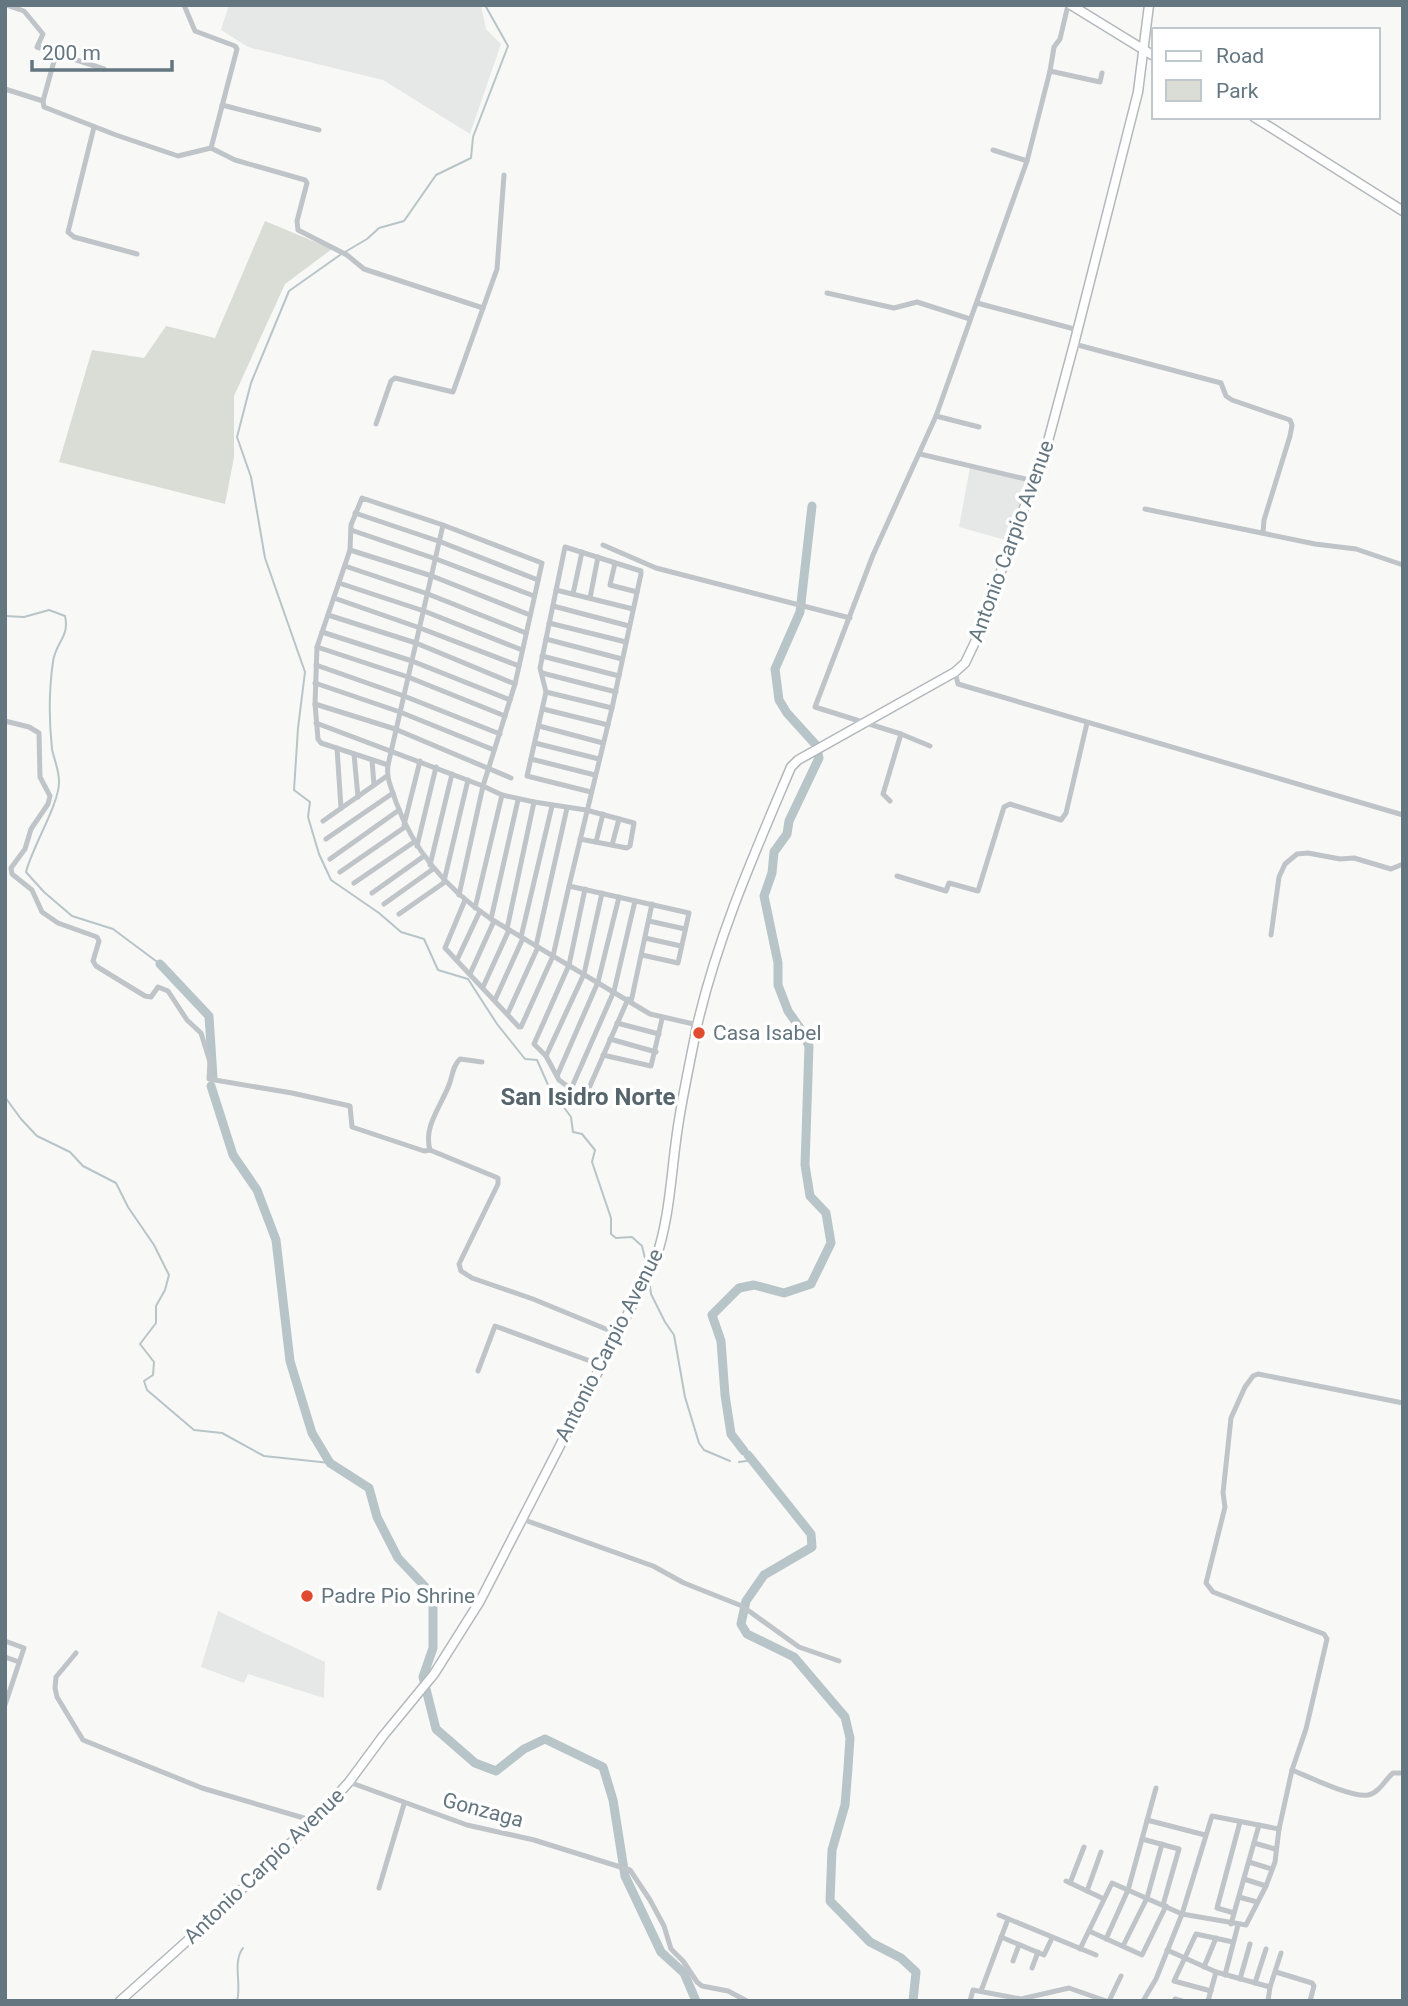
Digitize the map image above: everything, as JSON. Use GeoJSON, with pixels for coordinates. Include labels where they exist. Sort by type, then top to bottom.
{"type":"FeatureCollection","features":[{"type":"Feature","properties":{"kind":"street"},"geometry":{"type":"LineString","coordinates":[[6,5],[25,8],[43,34],[37,47],[104,69]]}},
{"type":"Feature","properties":{"kind":"street"},"geometry":{"type":"LineString","coordinates":[[184,5],[195,31],[237,49],[211,148]]}},
{"type":"Feature","properties":{"kind":"street"},"geometry":{"type":"LineString","coordinates":[[930,746],[815,707],[873,555],[936,416],[1027,161],[1054,47],[1060,39],[1070,5],[1152,55]]}},
{"type":"Feature","properties":{"kind":"street","name":"Antonio Carpio Avenue"},"geometry":{"type":"LineString","coordinates":[[120,2001],[314,1821],[349,1782],[434,1674],[480,1601],[644,1286],[664,1237],[679,1119],[698,1025],[719,946],[736,896],[791,766],[955,672],[965,663],[976,640],[1047,445],[1138,92],[1149,5]]}},
{"type":"Feature","properties":{"kind":"street"},"geometry":{"type":"LineString","coordinates":[[56,54],[43,101],[44,107],[178,156],[211,148],[235,160],[305,180],[307,183],[297,222],[298,230],[347,255],[364,269],[483,307]]}},
{"type":"Feature","properties":{"kind":"street"},"geometry":{"type":"LineString","coordinates":[[1050,71],[1100,82],[1102,73]]}},
{"type":"Feature","properties":{"kind":"street"},"geometry":{"type":"LineString","coordinates":[[5,89],[43,101]]}},
{"type":"Feature","properties":{"kind":"street"},"geometry":{"type":"LineString","coordinates":[[222,105],[319,130]]}},
{"type":"Feature","properties":{"kind":"street"},"geometry":{"type":"LineString","coordinates":[[1257,119],[1403,211]]}},
{"type":"Feature","properties":{"kind":"street"},"geometry":{"type":"LineString","coordinates":[[94,127],[68,232],[74,237],[137,254]]}},
{"type":"Feature","properties":{"kind":"street"},"geometry":{"type":"LineString","coordinates":[[993,150],[1027,161]]}},
{"type":"Feature","properties":{"kind":"street"},"geometry":{"type":"LineString","coordinates":[[376,424],[391,380],[395,378],[453,392],[497,269],[504,175]]}},
{"type":"Feature","properties":{"kind":"street"},"geometry":{"type":"LineString","coordinates":[[827,293],[894,308],[917,302],[970,319]]}},
{"type":"Feature","properties":{"kind":"street"},"geometry":{"type":"LineString","coordinates":[[977,303],[1078,330]]}},
{"type":"Feature","properties":{"kind":"street"},"geometry":{"type":"LineString","coordinates":[[1074,344],[1221,383],[1226,396],[1232,400],[1290,420],[1290,436],[1265,520],[1264,533]]}},
{"type":"Feature","properties":{"kind":"street"},"geometry":{"type":"LineString","coordinates":[[936,416],[979,427]]}},
{"type":"Feature","properties":{"kind":"street"},"geometry":{"type":"LineString","coordinates":[[920,454],[1034,481]]}},
{"type":"Feature","properties":{"kind":"street"},"geometry":{"type":"LineString","coordinates":[[388,765],[319,741],[316,723],[317,647],[350,550],[355,513],[364,497],[541,562],[515,684],[484,786],[459,895]]}},
{"type":"Feature","properties":{"kind":"street"},"geometry":{"type":"LineString","coordinates":[[1145,509],[1356,550],[1403,565]]}},
{"type":"Feature","properties":{"kind":"street"},"geometry":{"type":"LineString","coordinates":[[355,513],[441,541],[538,580]]}},
{"type":"Feature","properties":{"kind":"street"},"geometry":{"type":"LineString","coordinates":[[443,524],[388,765],[387,776],[405,826],[432,867],[477,910],[650,1014],[662,1019],[698,1025]]}},
{"type":"Feature","properties":{"kind":"street"},"geometry":{"type":"LineString","coordinates":[[351,530],[534,596]]}},
{"type":"Feature","properties":{"kind":"street"},"geometry":{"type":"LineString","coordinates":[[603,545],[656,568],[850,618]]}},
{"type":"Feature","properties":{"kind":"street"},"geometry":{"type":"LineString","coordinates":[[466,900],[445,945],[521,1027],[553,956],[612,708],[641,571],[565,547],[540,668],[546,692],[527,776],[591,792]]}},
{"type":"Feature","properties":{"kind":"street"},"geometry":{"type":"LineString","coordinates":[[350,550],[432,576],[530,614]]}},
{"type":"Feature","properties":{"kind":"street"},"geometry":{"type":"LineString","coordinates":[[573,594],[582,552]]}},
{"type":"Feature","properties":{"kind":"street"},"geometry":{"type":"LineString","coordinates":[[590,598],[598,557]]}},
{"type":"Feature","properties":{"kind":"street"},"geometry":{"type":"LineString","coordinates":[[615,562],[610,585],[637,592]]}},
{"type":"Feature","properties":{"kind":"street"},"geometry":{"type":"LineString","coordinates":[[345,566],[428,594],[526,633]]}},
{"type":"Feature","properties":{"kind":"street"},"geometry":{"type":"LineString","coordinates":[[339,583],[424,611],[522,649]]}},
{"type":"Feature","properties":{"kind":"street"},"geometry":{"type":"LineString","coordinates":[[556,590],[633,609]]}},
{"type":"Feature","properties":{"kind":"street"},"geometry":{"type":"LineString","coordinates":[[334,598],[519,666]]}},
{"type":"Feature","properties":{"kind":"street"},"geometry":{"type":"LineString","coordinates":[[553,606],[629,626]]}},
{"type":"Feature","properties":{"kind":"street"},"geometry":{"type":"LineString","coordinates":[[328,615],[416,643],[515,684]]}},
{"type":"Feature","properties":{"kind":"street"},"geometry":{"type":"LineString","coordinates":[[549,623],[626,642]]}},
{"type":"Feature","properties":{"kind":"street"},"geometry":{"type":"LineString","coordinates":[[322,632],[412,661],[510,700]]}},
{"type":"Feature","properties":{"kind":"street"},"geometry":{"type":"LineString","coordinates":[[546,639],[622,659]]}},
{"type":"Feature","properties":{"kind":"street"},"geometry":{"type":"LineString","coordinates":[[317,647],[408,677],[505,716]]}},
{"type":"Feature","properties":{"kind":"street"},"geometry":{"type":"LineString","coordinates":[[542,656],[619,676]]}},
{"type":"Feature","properties":{"kind":"street"},"geometry":{"type":"LineString","coordinates":[[316,665],[500,734]]}},
{"type":"Feature","properties":{"kind":"street"},"geometry":{"type":"LineString","coordinates":[[955,672],[958,684],[1403,815]]}},
{"type":"Feature","properties":{"kind":"street"},"geometry":{"type":"LineString","coordinates":[[542,673],[615,692]]}},
{"type":"Feature","properties":{"kind":"street"},"geometry":{"type":"LineString","coordinates":[[315,683],[400,712],[495,750]]}},
{"type":"Feature","properties":{"kind":"street"},"geometry":{"type":"LineString","coordinates":[[546,692],[612,708]]}},
{"type":"Feature","properties":{"kind":"street"},"geometry":{"type":"LineString","coordinates":[[315,704],[396,729],[511,778]]}},
{"type":"Feature","properties":{"kind":"street"},"geometry":{"type":"LineString","coordinates":[[542,709],[608,725]]}},
{"type":"Feature","properties":{"kind":"street"},"geometry":{"type":"LineString","coordinates":[[5,721],[35,730],[40,737],[40,777],[50,799],[31,829],[11,872],[32,890],[42,912],[58,923],[97,937],[99,941],[93,961],[96,966],[145,996],[151,997],[158,987],[168,991],[187,1020],[201,1033],[210,1062],[210,1080],[292,1093],[350,1106],[352,1127],[424,1151],[430,1150],[498,1178],[498,1184],[458,1264],[461,1271],[472,1278],[533,1299],[618,1334]]}},
{"type":"Feature","properties":{"kind":"street"},"geometry":{"type":"LineString","coordinates":[[316,723],[391,749],[518,800],[586,810],[634,823],[630,846],[627,848],[580,839]]}},
{"type":"Feature","properties":{"kind":"street"},"geometry":{"type":"LineString","coordinates":[[897,876],[946,891],[949,883],[978,891],[1004,807],[1010,804],[1061,820],[1066,813],[1087,723]]}},
{"type":"Feature","properties":{"kind":"street"},"geometry":{"type":"LineString","coordinates":[[539,726],[603,743]]}},
{"type":"Feature","properties":{"kind":"street"},"geometry":{"type":"LineString","coordinates":[[890,801],[883,794],[901,734]]}},
{"type":"Feature","properties":{"kind":"street"},"geometry":{"type":"LineString","coordinates":[[535,743],[600,759]]}},
{"type":"Feature","properties":{"kind":"street"},"geometry":{"type":"LineString","coordinates":[[337,748],[341,808]]}},
{"type":"Feature","properties":{"kind":"street"},"geometry":{"type":"LineString","coordinates":[[354,754],[358,796]]}},
{"type":"Feature","properties":{"kind":"street"},"geometry":{"type":"LineString","coordinates":[[531,759],[595,775]]}},
{"type":"Feature","properties":{"kind":"street"},"geometry":{"type":"LineString","coordinates":[[372,760],[374,785]]}},
{"type":"Feature","properties":{"kind":"street"},"geometry":{"type":"LineString","coordinates":[[340,872],[405,826],[420,761]]}},
{"type":"Feature","properties":{"kind":"street"},"geometry":{"type":"LineString","coordinates":[[354,883],[415,844],[436,767]]}},
{"type":"Feature","properties":{"kind":"street"},"geometry":{"type":"LineString","coordinates":[[384,904],[432,867],[452,774]]}},
{"type":"Feature","properties":{"kind":"street"},"geometry":{"type":"LineString","coordinates":[[323,821],[387,776]]}},
{"type":"Feature","properties":{"kind":"street"},"geometry":{"type":"LineString","coordinates":[[400,914],[445,882],[468,780]]}},
{"type":"Feature","properties":{"kind":"street"},"geometry":{"type":"LineString","coordinates":[[326,839],[393,793]]}},
{"type":"Feature","properties":{"kind":"street"},"geometry":{"type":"LineString","coordinates":[[457,960],[477,910],[502,794]]}},
{"type":"Feature","properties":{"kind":"street"},"geometry":{"type":"LineString","coordinates":[[470,974],[493,920],[518,800]]}},
{"type":"Feature","properties":{"kind":"street"},"geometry":{"type":"LineString","coordinates":[[483,987],[508,929],[534,802]]}},
{"type":"Feature","properties":{"kind":"street"},"geometry":{"type":"LineString","coordinates":[[495,1000],[522,938],[552,806]]}},
{"type":"Feature","properties":{"kind":"street"},"geometry":{"type":"LineString","coordinates":[[508,1013],[537,946],[567,808]]}},
{"type":"Feature","properties":{"kind":"street"},"geometry":{"type":"LineString","coordinates":[[330,859],[399,810]]}},
{"type":"Feature","properties":{"kind":"street"},"geometry":{"type":"LineString","coordinates":[[596,842],[603,814]]}},
{"type":"Feature","properties":{"kind":"street"},"geometry":{"type":"LineString","coordinates":[[612,845],[619,819]]}},
{"type":"Feature","properties":{"kind":"street"},"geometry":{"type":"LineString","coordinates":[[1271,935],[1279,877],[1285,864],[1297,854],[1354,858],[1391,869],[1403,864]]}},
{"type":"Feature","properties":{"kind":"street"},"geometry":{"type":"LineString","coordinates":[[372,892],[424,856]]}},
{"type":"Feature","properties":{"kind":"street"},"geometry":{"type":"LineString","coordinates":[[569,886],[689,913],[678,962],[642,954]]}},
{"type":"Feature","properties":{"kind":"street"},"geometry":{"type":"LineString","coordinates":[[585,890],[569,965],[534,1043],[546,1056],[557,1076],[582,1097],[586,1095],[629,1000],[652,905]]}},
{"type":"Feature","properties":{"kind":"street"},"geometry":{"type":"LineString","coordinates":[[546,1056],[584,974],[602,893]]}},
{"type":"Feature","properties":{"kind":"street"},"geometry":{"type":"LineString","coordinates":[[557,1076],[598,982],[619,897]]}},
{"type":"Feature","properties":{"kind":"street"},"geometry":{"type":"LineString","coordinates":[[571,1089],[614,992],[635,901]]}},
{"type":"Feature","properties":{"kind":"street"},"geometry":{"type":"LineString","coordinates":[[649,921],[685,929]]}},
{"type":"Feature","properties":{"kind":"street"},"geometry":{"type":"LineString","coordinates":[[645,938],[681,946]]}},
{"type":"Feature","properties":{"kind":"street"},"geometry":{"type":"LineString","coordinates":[[603,1055],[648,1066],[653,1064],[662,1019]]}},
{"type":"Feature","properties":{"kind":"street"},"geometry":{"type":"LineString","coordinates":[[617,1023],[659,1034]]}},
{"type":"Feature","properties":{"kind":"street"},"geometry":{"type":"LineString","coordinates":[[610,1039],[656,1052]]}},
{"type":"Feature","properties":{"kind":"street"},"geometry":{"type":"LineString","coordinates":[[430,1150],[428,1140],[432,1119],[450,1082],[454,1065],[460,1059],[482,1062]]}},
{"type":"Feature","properties":{"kind":"street"},"geometry":{"type":"LineString","coordinates":[[478,1371],[495,1326],[601,1365]]}},
{"type":"Feature","properties":{"kind":"street"},"geometry":{"type":"LineString","coordinates":[[1080,1949],[1112,1883],[1182,1914],[1246,1925],[1272,1869],[1292,1770],[1306,1729],[1327,1639],[1324,1634],[1213,1592],[1206,1583],[1225,1507],[1223,1493],[1231,1418],[1245,1387],[1253,1376],[1258,1374],[1403,1404]]}},
{"type":"Feature","properties":{"kind":"street"},"geometry":{"type":"LineString","coordinates":[[522,1518],[653,1566],[684,1583],[742,1606],[799,1647],[839,1661]]}},
{"type":"Feature","properties":{"kind":"street"},"geometry":{"type":"LineString","coordinates":[[5,1641],[24,1648],[7,1690],[5,1705]]}},
{"type":"Feature","properties":{"kind":"street"},"geometry":{"type":"LineString","coordinates":[[76,1653],[56,1677],[55,1688],[57,1697],[83,1740],[202,1788],[314,1821]]}},
{"type":"Feature","properties":{"kind":"street"},"geometry":{"type":"LineString","coordinates":[[5,1657],[19,1662]]}},
{"type":"Feature","properties":{"kind":"street"},"geometry":{"type":"LineString","coordinates":[[5,1673],[14,1676]]}},
{"type":"Feature","properties":{"kind":"street"},"geometry":{"type":"LineString","coordinates":[[1292,1770],[1331,1787],[1366,1796],[1377,1791],[1393,1773],[1403,1773]]}},
{"type":"Feature","properties":{"kind":"street","name":"Gonzaga"},"geometry":{"type":"LineString","coordinates":[[349,1782],[404,1804],[485,1830],[534,1840],[626,1868],[636,1875],[664,1926],[671,1949],[697,1982],[747,2001]]}},
{"type":"Feature","properties":{"kind":"street"},"geometry":{"type":"LineString","coordinates":[[1106,1939],[1128,1890],[1156,1788]]}},
{"type":"Feature","properties":{"kind":"street"},"geometry":{"type":"LineString","coordinates":[[379,1888],[404,1804]]}},
{"type":"Feature","properties":{"kind":"street"},"geometry":{"type":"LineString","coordinates":[[1144,2001],[1156,1979],[1182,1914],[1212,1816],[1279,1829]]}},
{"type":"Feature","properties":{"kind":"street"},"geometry":{"type":"LineString","coordinates":[[1147,1820],[1205,1835]]}},
{"type":"Feature","properties":{"kind":"street"},"geometry":{"type":"LineString","coordinates":[[1234,1913],[1217,1908],[1240,1822]]}},
{"type":"Feature","properties":{"kind":"street"},"geometry":{"type":"LineString","coordinates":[[1225,1975],[1233,1942],[1234,1913],[1259,1825]]}},
{"type":"Feature","properties":{"kind":"street"},"geometry":{"type":"LineString","coordinates":[[1088,1930],[1142,1955],[1164,1905],[1179,1849],[1142,1839]]}},
{"type":"Feature","properties":{"kind":"street"},"geometry":{"type":"LineString","coordinates":[[1254,1843],[1275,1849]]}},
{"type":"Feature","properties":{"kind":"street"},"geometry":{"type":"LineString","coordinates":[[1123,1947],[1147,1898],[1162,1844]]}},
{"type":"Feature","properties":{"kind":"street"},"geometry":{"type":"LineString","coordinates":[[1084,1847],[1068,1882],[1104,1899]]}},
{"type":"Feature","properties":{"kind":"street"},"geometry":{"type":"LineString","coordinates":[[1087,1891],[1101,1852]]}},
{"type":"Feature","properties":{"kind":"street"},"geometry":{"type":"LineString","coordinates":[[1249,1862],[1272,1869]]}},
{"type":"Feature","properties":{"kind":"street"},"geometry":{"type":"LineString","coordinates":[[1244,1880],[1266,1886]]}},
{"type":"Feature","properties":{"kind":"street"},"geometry":{"type":"LineString","coordinates":[[1239,1897],[1257,1902]]}},
{"type":"Feature","properties":{"kind":"street"},"geometry":{"type":"LineString","coordinates":[[999,1915],[1096,1955]]}},
{"type":"Feature","properties":{"kind":"street"},"geometry":{"type":"LineString","coordinates":[[985,2001],[984,1992],[1008,1919]]}},
{"type":"Feature","properties":{"kind":"street"},"geometry":{"type":"LineString","coordinates":[[1170,1990],[1196,1934],[1233,1942]]}},
{"type":"Feature","properties":{"kind":"street"},"geometry":{"type":"LineString","coordinates":[[1001,1937],[1044,1955],[1052,1938]]}},
{"type":"Feature","properties":{"kind":"street"},"geometry":{"type":"LineString","coordinates":[[1204,1967],[1216,1938]]}},
{"type":"Feature","properties":{"kind":"street"},"geometry":{"type":"LineString","coordinates":[[1240,1979],[1250,1944]]}},
{"type":"Feature","properties":{"kind":"street"},"geometry":{"type":"LineString","coordinates":[[1013,1961],[1019,1945]]}},
{"type":"Feature","properties":{"kind":"street"},"geometry":{"type":"LineString","coordinates":[[1255,1983],[1266,1949]]}},
{"type":"Feature","properties":{"kind":"street"},"geometry":{"type":"LineString","coordinates":[[1167,1950],[1216,1972],[1270,1987]]}},
{"type":"Feature","properties":{"kind":"street"},"geometry":{"type":"LineString","coordinates":[[1032,1968],[1038,1952]]}},
{"type":"Feature","properties":{"kind":"street"},"geometry":{"type":"LineString","coordinates":[[1268,2001],[1281,1953]]}},
{"type":"Feature","properties":{"kind":"street"},"geometry":{"type":"LineString","coordinates":[[1208,2001],[1216,1972]]}},
{"type":"Feature","properties":{"kind":"street"},"geometry":{"type":"LineString","coordinates":[[1276,1972],[1312,1983],[1314,1986],[1310,2001]]}},
{"type":"Feature","properties":{"kind":"street"},"geometry":{"type":"LineString","coordinates":[[970,2001],[973,1990],[1028,2000],[1069,1988],[1108,2001],[1121,1976]]}},
{"type":"Feature","properties":{"kind":"street"},"geometry":{"type":"LineString","coordinates":[[1174,1981],[1211,1991]]}},
{"type":"Feature","properties":{"kind":"street"},"geometry":{"type":"LineString","coordinates":[[1175,1999],[1182,2001]]}},
{"type":"Feature","properties":{"kind":"shaded area"},"geometry":{"type":"Polygon","coordinates":[[[229,5],[481,5],[486,29],[501,44],[470,134],[383,80],[248,47],[221,30],[229,5]]]}},
{"type":"Feature","properties":{"kind":"shaded area"},"geometry":{"type":"Polygon","coordinates":[[[970,467],[1030,482],[1009,541],[959,527],[970,467]]]}},
{"type":"Feature","properties":{"kind":"shaded area"},"geometry":{"type":"Polygon","coordinates":[[[218,1611],[325,1662],[324,1698],[248,1674],[244,1683],[201,1667],[218,1611]]]}},
{"type":"Feature","properties":{"kind":"green space"},"geometry":{"type":"Polygon","coordinates":[[[265,221],[332,249],[285,284],[234,396],[234,457],[225,504],[59,462],[92,350],[144,358],[166,326],[215,338],[265,221]]]}},
{"type":"Feature","properties":{"kind":"waterway"},"geometry":{"type":"LineString","coordinates":[[345,252],[379,228],[404,221],[436,175],[471,158],[473,137],[508,46],[485,5]]}},
{"type":"Feature","properties":{"kind":"waterway"},"geometry":{"type":"LineString","coordinates":[[340,255],[289,291],[251,383],[237,437],[251,477],[265,558],[305,672],[294,790],[310,802],[308,817],[319,854],[331,880],[379,913],[401,932],[424,939],[438,970],[468,979],[497,1024],[525,1059],[537,1060],[549,1087],[571,1117],[573,1132],[582,1134],[595,1150],[592,1162],[611,1218],[611,1234],[616,1238],[632,1237],[642,1246],[647,1267]]}},
{"type":"Feature","properties":{"kind":"waterway"},"geometry":{"type":"LineString","coordinates":[[744,1451],[731,1434],[721,1341],[712,1315],[739,1288],[754,1285],[784,1293],[811,1284],[831,1243],[826,1213],[810,1196],[805,1165],[809,1046],[788,1011],[778,985],[778,963],[764,896],[772,873],[774,852],[787,834],[789,821],[819,758],[816,745],[779,700],[775,669],[800,612],[812,506]]}},
{"type":"Feature","properties":{"kind":"waterway"},"geometry":{"type":"LineString","coordinates":[[5,616],[24,617],[49,610],[65,616],[66,623],[64,635],[54,655],[50,694],[51,738],[59,777],[58,790],[26,872],[72,916],[113,929],[160,964]]}},
{"type":"Feature","properties":{"kind":"waterway"},"geometry":{"type":"LineString","coordinates":[[160,964],[209,1016],[213,1077]]}},
{"type":"Feature","properties":{"kind":"waterway"},"geometry":{"type":"LineString","coordinates":[[211,1086],[233,1155],[257,1190],[276,1240],[290,1361],[312,1433],[330,1463],[369,1488],[377,1517],[398,1558],[433,1595],[433,1648],[423,1677],[436,1729],[475,1763],[496,1771],[524,1749],[545,1739],[603,1767],[613,1800],[625,1876],[661,1952],[684,1973],[696,2001]]}},
{"type":"Feature","properties":{"kind":"waterway"},"geometry":{"type":"LineString","coordinates":[[5,1097],[37,1136],[70,1152],[83,1166],[116,1183],[169,1275],[165,1290],[156,1306],[156,1323],[140,1344],[154,1362],[153,1375],[144,1381],[147,1390],[194,1430],[222,1433],[264,1456],[330,1463]]}},
{"type":"Feature","properties":{"kind":"waterway"},"geometry":{"type":"LineString","coordinates":[[649,1279],[651,1294],[674,1335],[685,1397],[699,1443],[704,1450],[730,1461]]}},
{"type":"Feature","properties":{"kind":"waterway"},"geometry":{"type":"LineString","coordinates":[[748,1455],[811,1534],[812,1547],[764,1575],[746,1601],[741,1624],[747,1634],[794,1657],[845,1717],[850,1738],[845,1805],[832,1850],[830,1901],[870,1942],[901,1958],[916,1972],[913,2001]]}},
{"type":"Feature","properties":{"kind":"waterway"},"geometry":{"type":"LineString","coordinates":[[739,1462],[754,1460]]}},
{"type":"Feature","properties":{"kind":"waterway"},"geometry":{"type":"LineString","coordinates":[[237,2001],[238,1960],[243,1948]]}},
{"type":"Feature","properties":{"kind":"place","name":"Casa Isabel"},"geometry":{"type":"Point","coordinates":[699,1033]}},
{"type":"Feature","properties":{"kind":"place","name":"Padre Pio Shrine"},"geometry":{"type":"Point","coordinates":[307,1596]}},
{"type":"Feature","properties":{"kind":"district","name":"San Isidro Norte"},"geometry":{"type":"Point","coordinates":[588,1097]}}]}
